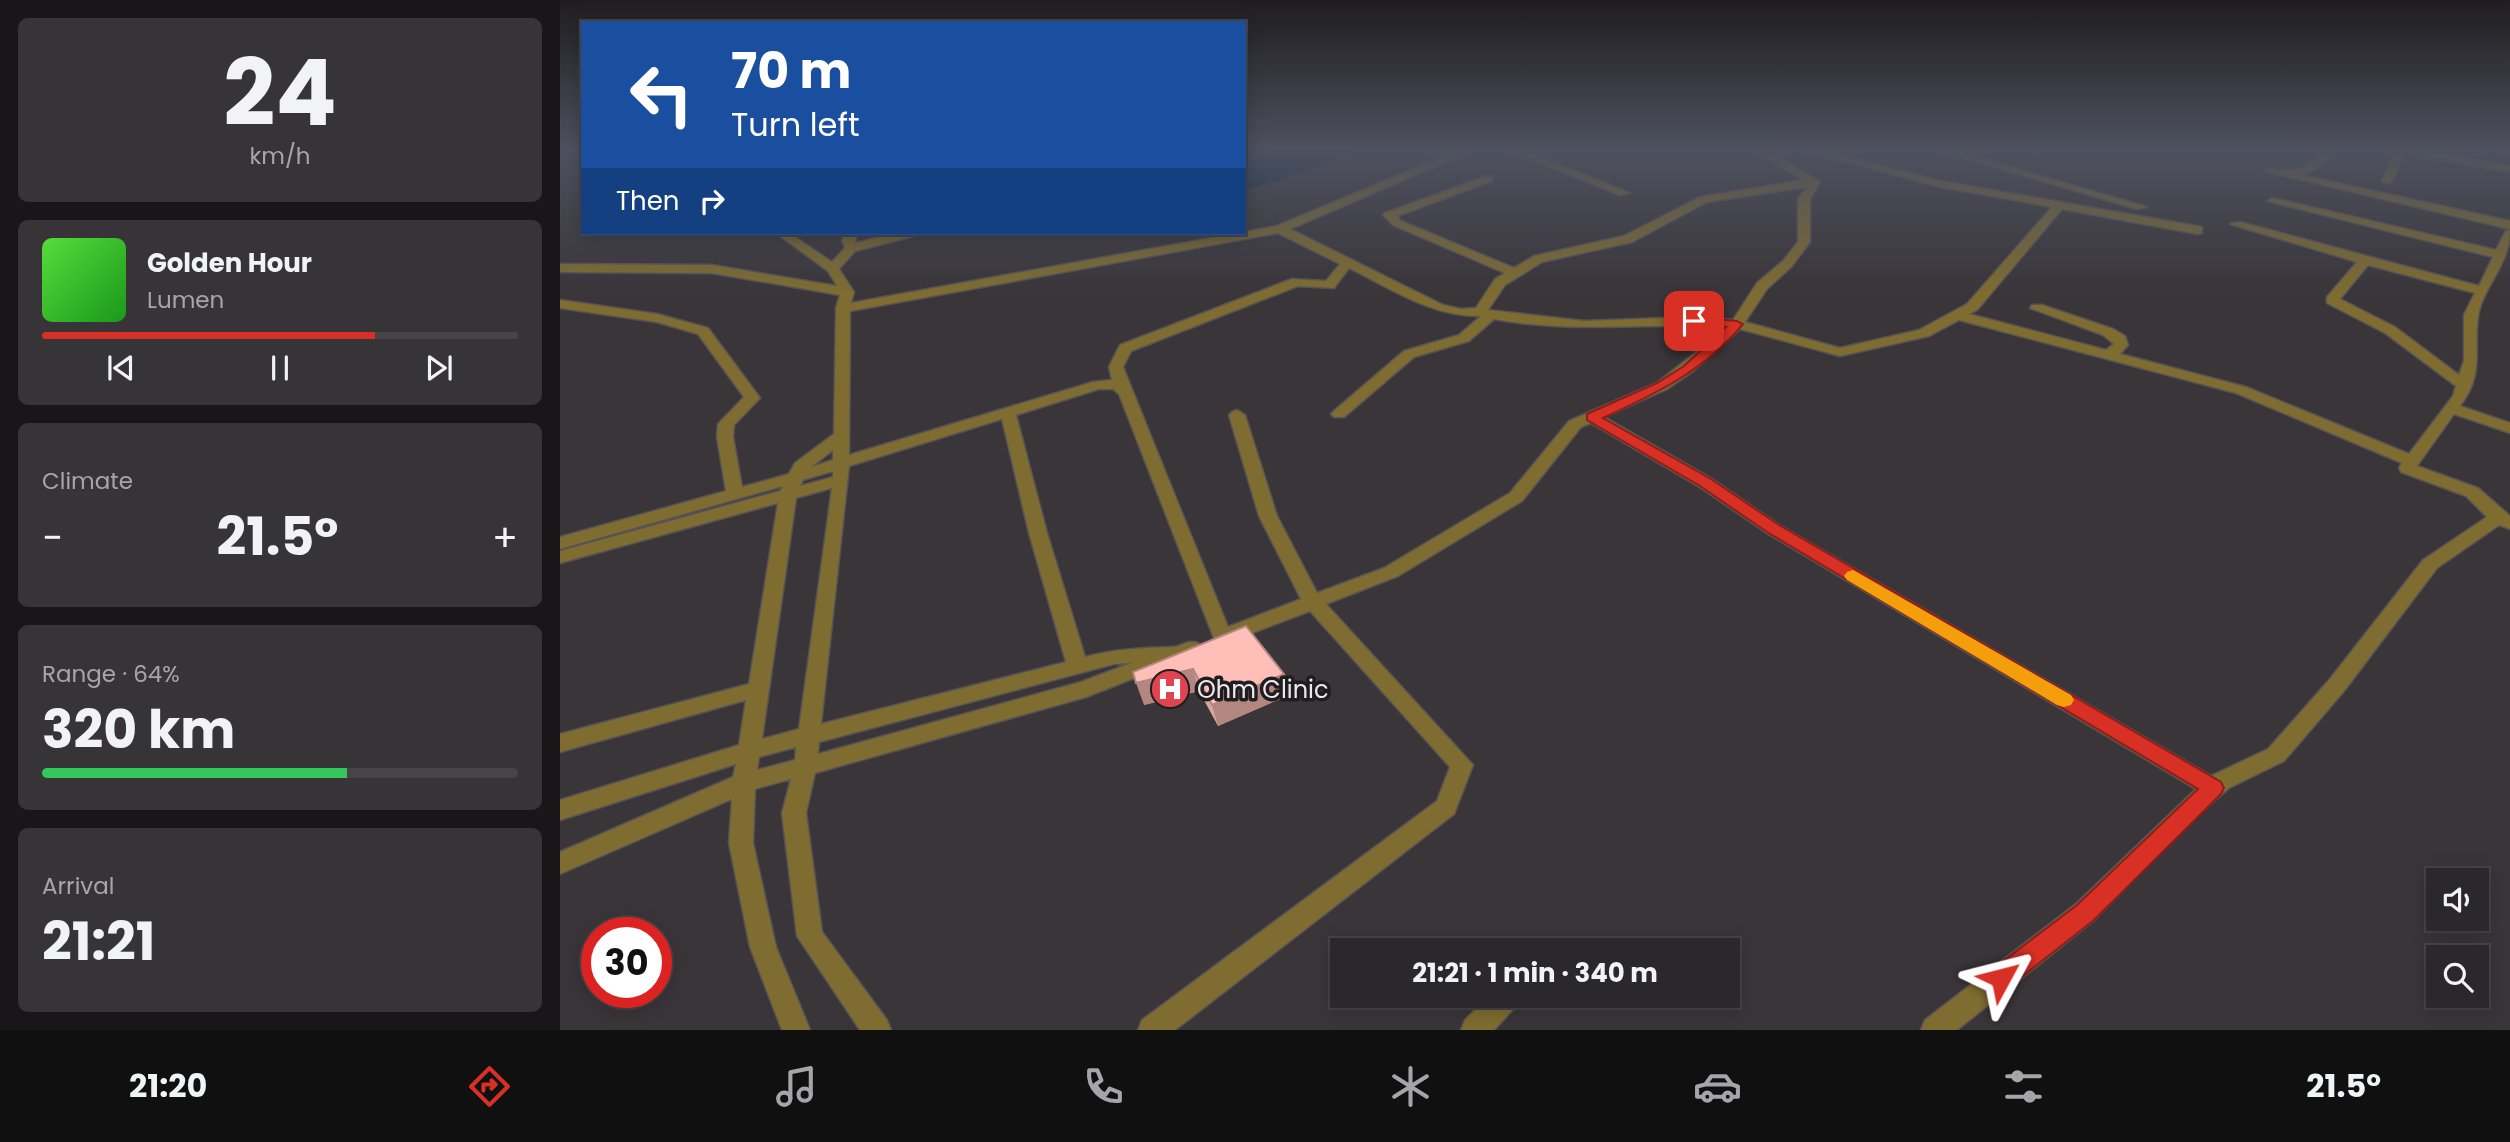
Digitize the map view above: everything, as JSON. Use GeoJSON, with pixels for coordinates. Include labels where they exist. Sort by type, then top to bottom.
{"type":"FeatureCollection","features":[{"type":"Feature","properties":{"kind":"street"},"geometry":{"type":"LineString","coordinates":[[843,308],[1280,229],[1356,197]]}},
{"type":"Feature","properties":{"kind":"street"},"geometry":{"type":"LineString","coordinates":[[1438,197],[1389,215],[1397,223],[1513,272]]}},
{"type":"Feature","properties":{"kind":"street"},"geometry":{"type":"LineString","coordinates":[[1339,414],[1409,354],[1464,338],[1485,313],[1500,282],[1513,272],[1538,259],[1628,239],[1704,199],[1717,197]]}},
{"type":"Feature","properties":{"kind":"street"},"geometry":{"type":"LineString","coordinates":[[560,863],[744,783],[1086,689],[1391,572],[1516,497],[1575,424],[1662,386],[1688,368],[1737,324],[1762,286],[1787,264],[1804,242],[1805,197]]}},
{"type":"Feature","properties":{"kind":"street"},"geometry":{"type":"LineString","coordinates":[[2008,197],[2198,230]]}},
{"type":"Feature","properties":{"kind":"street"},"geometry":{"type":"LineString","coordinates":[[2106,197],[2141,207]]}},
{"type":"Feature","properties":{"kind":"street"},"geometry":{"type":"LineString","coordinates":[[2385,197],[2510,225]]}},
{"type":"Feature","properties":{"kind":"street"},"geometry":{"type":"LineString","coordinates":[[2273,201],[2500,255]]}},
{"type":"Feature","properties":{"kind":"street"},"geometry":{"type":"LineString","coordinates":[[1280,229],[1439,308],[1461,313],[1485,313],[1584,325],[1694,321],[1737,324],[1840,352],[1924,333],[1972,307],[2002,276],[2058,207]]}},
{"type":"Feature","properties":{"kind":"street"},"geometry":{"type":"LineString","coordinates":[[2236,224],[2483,291]]}},
{"type":"Feature","properties":{"kind":"street"},"geometry":{"type":"LineString","coordinates":[[1935,1030],[2085,912],[2221,781],[2276,755],[2337,685],[2430,564],[2504,520],[2472,492],[2407,468],[2460,396],[2471,362],[2471,315],[2510,234]]}},
{"type":"Feature","properties":{"kind":"street"},"geometry":{"type":"LineString","coordinates":[[785,235],[833,269],[848,292]]}},
{"type":"Feature","properties":{"kind":"street"},"geometry":{"type":"LineString","coordinates":[[833,269],[850,240],[893,235]]}},
{"type":"Feature","properties":{"kind":"street"},"geometry":{"type":"LineString","coordinates":[[2365,260],[2332,300],[2390,330],[2464,385]]}},
{"type":"Feature","properties":{"kind":"street"},"geometry":{"type":"LineString","coordinates":[[1222,636],[1116,367],[1125,348],[1297,282],[1329,285],[1348,262]]}},
{"type":"Feature","properties":{"kind":"street"},"geometry":{"type":"LineString","coordinates":[[560,268],[712,269],[848,292]]}},
{"type":"Feature","properties":{"kind":"street"},"geometry":{"type":"LineString","coordinates":[[848,292],[843,308],[841,471],[805,767],[794,813],[810,936],[877,1030]]}},
{"type":"Feature","properties":{"kind":"street"},"geometry":{"type":"LineString","coordinates":[[560,304],[675,322],[703,331],[752,398],[726,424],[725,437],[735,494]]}},
{"type":"Feature","properties":{"kind":"street"},"geometry":{"type":"LineString","coordinates":[[2037,308],[2108,332],[2120,339],[2121,345],[2108,356]]}},
{"type":"Feature","properties":{"kind":"street"},"geometry":{"type":"LineString","coordinates":[[1957,315],[2241,390],[2412,461]]}},
{"type":"Feature","properties":{"kind":"street"},"geometry":{"type":"LineString","coordinates":[[560,557],[841,471],[1008,412],[1098,385],[1114,384],[1122,387]]}},
{"type":"Feature","properties":{"kind":"street"},"geometry":{"type":"LineString","coordinates":[[2451,408],[2510,428]]}},
{"type":"Feature","properties":{"kind":"street"},"geometry":{"type":"LineString","coordinates":[[1008,412],[1038,533],[1077,666]]}},
{"type":"Feature","properties":{"kind":"street"},"geometry":{"type":"LineString","coordinates":[[1152,1030],[1446,807],[1462,765],[1312,601],[1268,516],[1237,415]]}},
{"type":"Feature","properties":{"kind":"street"},"geometry":{"type":"LineString","coordinates":[[1592,417],[1706,483],[1773,529],[2213,788]]}},
{"type":"Feature","properties":{"kind":"street"},"geometry":{"type":"LineString","coordinates":[[796,1030],[763,947],[741,843],[744,783],[792,485],[801,467],[841,436]]}},
{"type":"Feature","properties":{"kind":"street"},"geometry":{"type":"LineString","coordinates":[[560,543],[735,494],[792,485]]}},
{"type":"Feature","properties":{"kind":"street"},"geometry":{"type":"LineString","coordinates":[[560,810],[749,751],[1077,666],[1114,657],[1183,652]]}},
{"type":"Feature","properties":{"kind":"street"},"geometry":{"type":"LineString","coordinates":[[560,743],[758,689]]}},
{"type":"Feature","properties":{"kind":"street"},"geometry":{"type":"LineString","coordinates":[[1475,1030],[1496,1008]]}},
{"type":"Feature","properties":{"kind":"building"},"geometry":{"type":"Polygon","coordinates":[[[1246,626],[1284,674],[1212,705],[1193,669],[1136,683],[1133,672],[1246,626]]]}},
{"type":"Feature","properties":{"kind":"slow traffic"},"geometry":{"type":"LineString","coordinates":[[1853,576],[2064,700]]}},
{"type":"Feature","properties":{"kind":"place","name":"Ohm Clinic"},"geometry":{"type":"Point","coordinates":[1170,689]}},
{"type":"Feature","properties":{"kind":"route"},"geometry":{"type":"LineString","coordinates":[[1694,321],[1737,324],[1688,368],[1662,386],[1592,417],[1706,483],[1773,529],[2213,788],[2085,912],[2001,978]]}}]}
